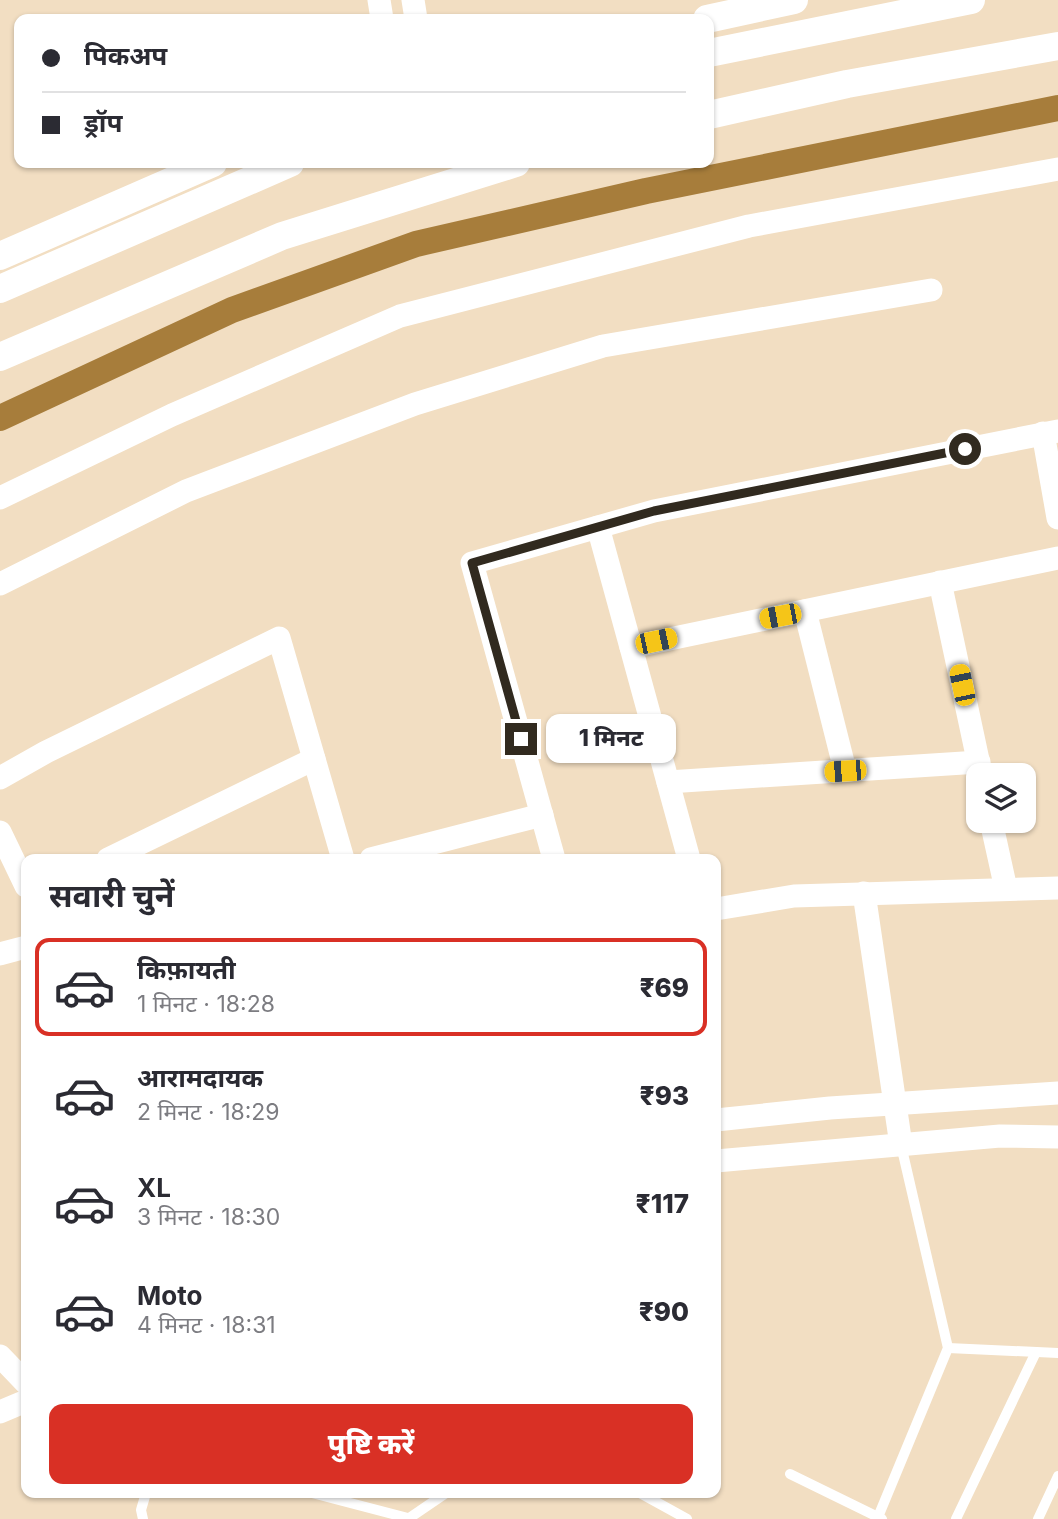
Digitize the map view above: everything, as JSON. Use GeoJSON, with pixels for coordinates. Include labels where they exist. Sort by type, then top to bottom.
{"type":"FeatureCollection","features":[{"type":"Feature","properties":{"kind":"street"},"geometry":{"type":"LineString","coordinates":[[714,17],[794,0]]}},
{"type":"Feature","properties":{"kind":"street"},"geometry":{"type":"LineString","coordinates":[[714,53],[937,3],[971,0]]}},
{"type":"Feature","properties":{"kind":"street"},"geometry":{"type":"LineString","coordinates":[[714,114],[847,84],[1058,46]]}},
{"type":"Feature","properties":{"kind":"street"},"geometry":{"type":"LineString","coordinates":[[0,256],[202,168]]}},
{"type":"Feature","properties":{"kind":"street"},"geometry":{"type":"LineString","coordinates":[[0,289],[278,168]]}},
{"type":"Feature","properties":{"kind":"street"},"geometry":{"type":"LineString","coordinates":[[0,357],[282,236],[500,168]]}},
{"type":"Feature","properties":{"kind":"street"},"geometry":{"type":"LineString","coordinates":[[0,498],[172,415],[400,316],[750,226],[1058,169]]}},
{"type":"Feature","properties":{"kind":"street"},"geometry":{"type":"LineString","coordinates":[[0,584],[186,491],[415,404],[603,346],[931,290]]}},
{"type":"Feature","properties":{"kind":"street"},"geometry":{"type":"LineString","coordinates":[[553,854],[472,563],[654,511],[1051,432],[1058,518]]}},
{"type":"Feature","properties":{"kind":"street"},"geometry":{"type":"LineString","coordinates":[[598,527],[689,854]]}},
{"type":"Feature","properties":{"kind":"street"},"geometry":{"type":"LineString","coordinates":[[631,646],[1058,558]]}},
{"type":"Feature","properties":{"kind":"street"},"geometry":{"type":"LineString","coordinates":[[940,582],[979,763]]}},
{"type":"Feature","properties":{"kind":"street"},"geometry":{"type":"LineString","coordinates":[[805,611],[845,771]]}},
{"type":"Feature","properties":{"kind":"street"},"geometry":{"type":"LineString","coordinates":[[0,778],[46,752],[279,638],[342,854]]}},
{"type":"Feature","properties":{"kind":"street"},"geometry":{"type":"LineString","coordinates":[[117,854],[314,759]]}},
{"type":"Feature","properties":{"kind":"street"},"geometry":{"type":"LineString","coordinates":[[668,782],[845,771],[966,768]]}},
{"type":"Feature","properties":{"kind":"street"},"geometry":{"type":"LineString","coordinates":[[390,854],[542,815]]}},
{"type":"Feature","properties":{"kind":"street"},"geometry":{"type":"LineString","coordinates":[[0,832],[21,876]]}},
{"type":"Feature","properties":{"kind":"street"},"geometry":{"type":"LineString","coordinates":[[994,833],[1006,889]]}},
{"type":"Feature","properties":{"kind":"street"},"geometry":{"type":"LineString","coordinates":[[721,908],[794,896],[1058,888]]}},
{"type":"Feature","properties":{"kind":"street"},"geometry":{"type":"LineString","coordinates":[[864,894],[901,1145]]}},
{"type":"Feature","properties":{"kind":"street"},"geometry":{"type":"LineString","coordinates":[[0,954],[21,948]]}},
{"type":"Feature","properties":{"kind":"street"},"geometry":{"type":"LineString","coordinates":[[721,1120],[895,1103],[1058,1093]]}},
{"type":"Feature","properties":{"kind":"street"},"geometry":{"type":"LineString","coordinates":[[721,1161],[1000,1136],[1058,1137]]}},
{"type":"Feature","properties":{"kind":"street"},"geometry":{"type":"LineString","coordinates":[[0,1412],[21,1403]]}},
{"type":"Feature","properties":{"kind":"lane"},"geometry":{"type":"LineString","coordinates":[[790,1474],[880,1518],[948,1348],[901,1145]]}},
{"type":"Feature","properties":{"kind":"lane"},"geometry":{"type":"LineString","coordinates":[[948,1348],[1058,1353]]}},
{"type":"Feature","properties":{"kind":"lane"},"geometry":{"type":"LineString","coordinates":[[956,1519],[1036,1352]]}},
{"type":"Feature","properties":{"kind":"lane"},"geometry":{"type":"LineString","coordinates":[[1038,1519],[1058,1476]]}},
{"type":"Feature","properties":{"kind":"lane"},"geometry":{"type":"LineString","coordinates":[[143,1519],[141,1510],[145,1498]]}},
{"type":"Feature","properties":{"kind":"lane"},"geometry":{"type":"LineString","coordinates":[[330,1498],[408,1519],[439,1498]]}},
{"type":"Feature","properties":{"kind":"lane"},"geometry":{"type":"LineString","coordinates":[[649,1498],[687,1519]]}},
{"type":"Feature","properties":{"kind":"waterway"},"geometry":{"type":"LineString","coordinates":[[0,418],[232,310],[416,244],[646,191],[1058,108]]}},
{"type":"Feature","properties":{"kind":"route"},"geometry":{"type":"LineString","coordinates":[[521,739],[472,563],[654,511],[965,449]]}}]}
